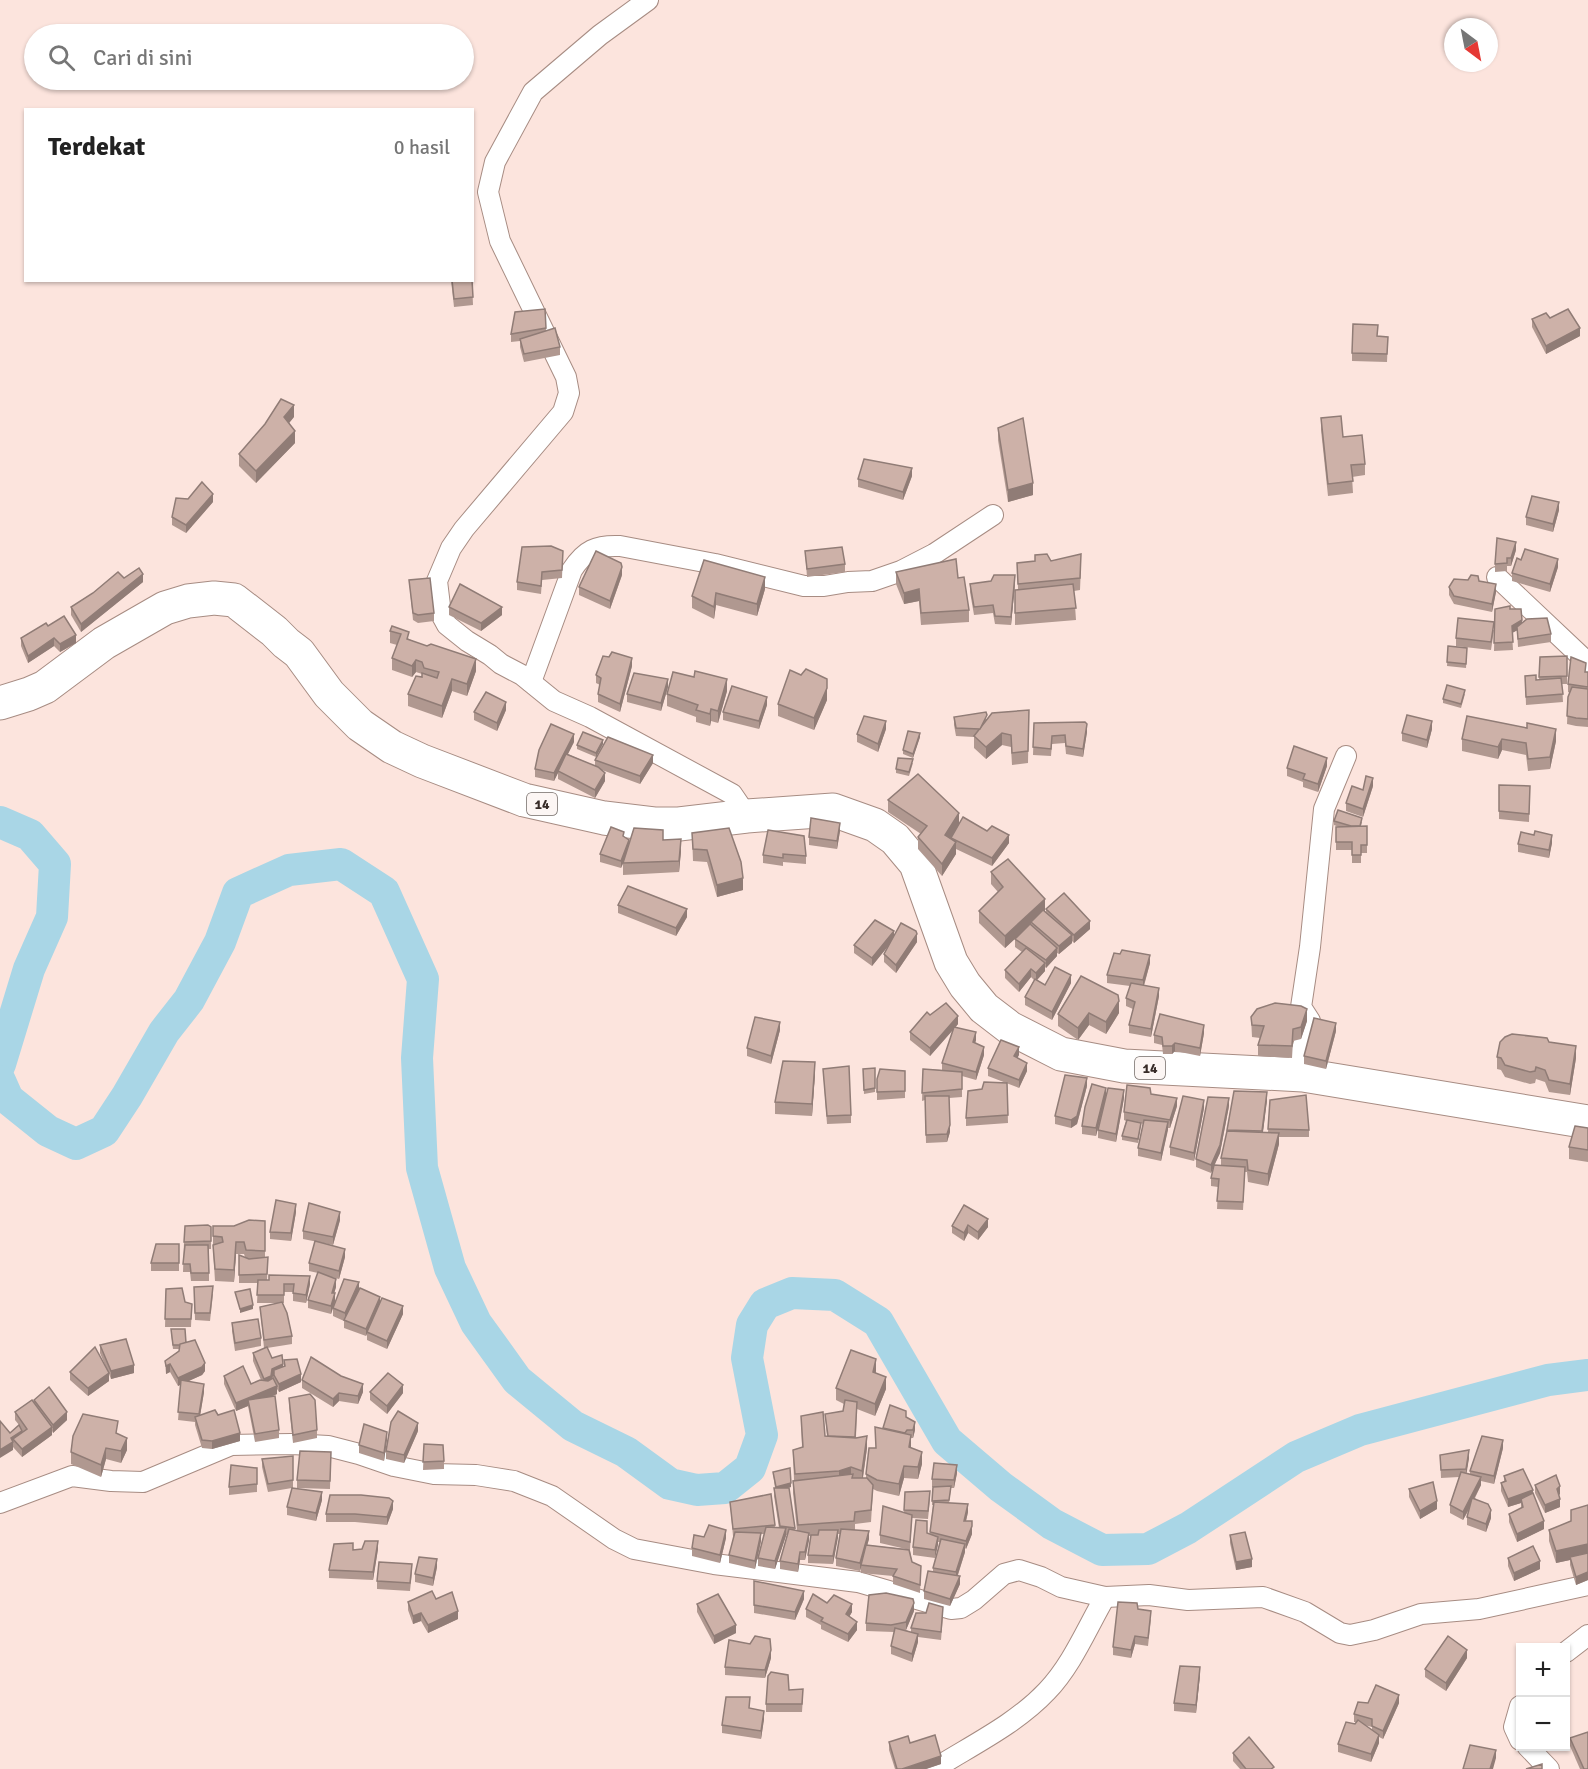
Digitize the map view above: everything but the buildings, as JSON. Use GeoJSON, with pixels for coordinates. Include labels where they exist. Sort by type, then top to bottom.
{"type":"FeatureCollection","features":[{"type":"Feature","properties":{"kind":"highway","name":"14"},"geometry":{"type":"LineString","coordinates":[[0,703],[20,698],[45,687],[104,643],[165,608],[201,599],[234,600],[299,653],[329,694],[360,725],[392,747],[510,795],[540,804],[629,822],[679,824],[747,816],[833,810],[875,825],[895,839],[916,864],[947,954],[965,985],[984,1008],[1010,1028],[1061,1054],[1124,1066],[1295,1075],[1423,1093],[1588,1122]]}},
{"type":"Feature","properties":{"kind":"street"},"geometry":{"type":"LineString","coordinates":[[648,0],[600,35],[533,92],[495,162],[488,192],[500,241],[566,377],[569,393],[563,412],[450,548],[437,581],[441,614],[447,625],[467,642],[531,682],[554,701],[590,717],[732,794],[747,816]]}},
{"type":"Feature","properties":{"kind":"street"},"geometry":{"type":"LineString","coordinates":[[531,682],[572,570],[581,557],[591,550],[606,546],[620,546],[715,564],[804,586],[872,581],[901,571],[934,554],[993,515]]}},
{"type":"Feature","properties":{"kind":"street"},"geometry":{"type":"LineString","coordinates":[[1497,577],[1588,663]]}},
{"type":"Feature","properties":{"kind":"street"},"geometry":{"type":"LineString","coordinates":[[1295,1075],[1310,1021],[1301,1007],[1310,947],[1324,808],[1346,756]]}},
{"type":"Feature","properties":{"kind":"street"},"geometry":{"type":"LineString","coordinates":[[0,1503],[72,1476],[143,1482],[231,1444],[292,1444],[328,1446],[394,1466],[434,1474],[476,1475],[514,1481],[552,1496],[614,1539],[634,1549],[714,1564],[858,1582],[951,1610],[968,1604],[1004,1574],[1019,1570],[1041,1576],[1061,1587],[1105,1597],[1149,1596],[1188,1600],[1247,1596],[1263,1598],[1305,1612],[1340,1633],[1350,1635],[1374,1630],[1421,1614],[1479,1609],[1588,1585]]}},
{"type":"Feature","properties":{"kind":"street"},"geometry":{"type":"LineString","coordinates":[[934,1769],[1020,1715],[1048,1691],[1065,1668],[1105,1597]]}},
{"type":"Feature","properties":{"kind":"street"},"geometry":{"type":"LineString","coordinates":[[1570,1649],[1588,1635]]}},
{"type":"Feature","properties":{"kind":"street"},"geometry":{"type":"LineString","coordinates":[[1532,1751],[1549,1769]]}},
{"type":"Feature","properties":{"kind":"waterway"},"geometry":{"type":"LineString","coordinates":[[0,822],[30,835],[55,864],[52,917],[29,969],[0,1064]]}},
{"type":"Feature","properties":{"kind":"waterway"},"geometry":{"type":"LineString","coordinates":[[0,1081],[8,1099],[48,1131],[76,1144],[104,1131],[164,1032],[189,1000],[220,942],[238,893],[289,870],[341,864],[384,892],[423,979],[417,1058],[422,1168],[450,1268],[476,1323],[517,1380],[573,1426],[626,1452],[670,1484],[697,1490],[725,1488],[750,1468],[762,1435],[747,1358],[752,1325],[765,1304],[792,1293],[835,1295],[878,1322],[947,1441],[1001,1487],[1052,1524],[1102,1550],[1148,1549],[1188,1528],[1296,1457],[1360,1430],[1548,1380],[1588,1375]]}}]}
